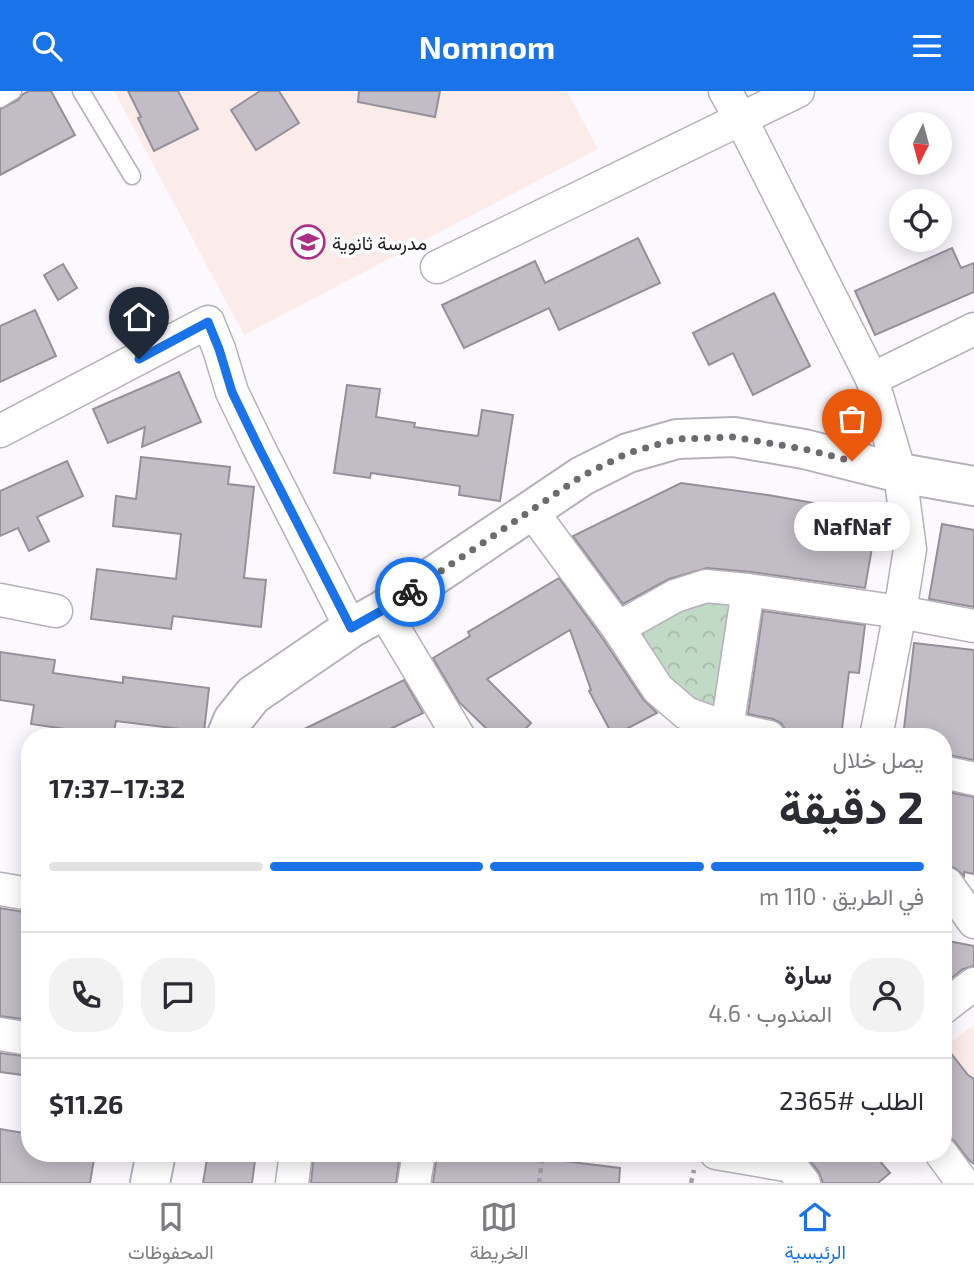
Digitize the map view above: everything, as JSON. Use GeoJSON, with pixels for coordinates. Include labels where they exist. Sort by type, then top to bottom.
{"type":"FeatureCollection","features":[{"type":"Feature","properties":{"kind":"street"},"geometry":{"type":"LineString","coordinates":[[725,91],[872,379],[900,473],[910,549],[878,728]]}},
{"type":"Feature","properties":{"kind":"street"},"geometry":{"type":"LineString","coordinates":[[437,267],[798,91]]}},
{"type":"Feature","properties":{"kind":"street"},"geometry":{"type":"LineString","coordinates":[[0,431],[208,322],[232,392],[259,448],[367,619],[452,728]]}},
{"type":"Feature","properties":{"kind":"street"},"geometry":{"type":"LineString","coordinates":[[872,379],[974,329]]}},
{"type":"Feature","properties":{"kind":"street"},"geometry":{"type":"LineString","coordinates":[[230,728],[253,695],[582,476],[628,453],[677,439],[734,437],[804,449],[900,473],[974,486]]}},
{"type":"Feature","properties":{"kind":"street"},"geometry":{"type":"LineString","coordinates":[[531,510],[618,628],[658,689],[686,713],[727,728],[748,590]]}},
{"type":"Feature","properties":{"kind":"street"},"geometry":{"type":"LineString","coordinates":[[618,628],[675,596],[706,586],[900,612],[974,626]]}},
{"type":"Feature","properties":{"kind":"street"},"geometry":{"type":"LineString","coordinates":[[0,600],[56,611]]}},
{"type":"Feature","properties":{"kind":"street"},"geometry":{"type":"LineString","coordinates":[[952,774],[974,779]]}},
{"type":"Feature","properties":{"kind":"street"},"geometry":{"type":"LineString","coordinates":[[955,886],[974,922]]}},
{"type":"Feature","properties":{"kind":"street"},"geometry":{"type":"LineString","coordinates":[[0,889],[21,892]]}},
{"type":"Feature","properties":{"kind":"street"},"geometry":{"type":"LineString","coordinates":[[952,1001],[974,984]]}},
{"type":"Feature","properties":{"kind":"street"},"geometry":{"type":"LineString","coordinates":[[0,1034],[21,1038]]}},
{"type":"Feature","properties":{"kind":"street"},"geometry":{"type":"LineString","coordinates":[[150,1183],[154,1162]]}},
{"type":"Feature","properties":{"kind":"street"},"geometry":{"type":"LineString","coordinates":[[292,1183],[295,1162]]}},
{"type":"Feature","properties":{"kind":"street"},"geometry":{"type":"LineString","coordinates":[[414,1183],[418,1162]]}},
{"type":"Feature","properties":{"kind":"street"},"geometry":{"type":"LineString","coordinates":[[767,1162],[796,1167]]}},
{"type":"Feature","properties":{"kind":"street"},"geometry":{"type":"LineString","coordinates":[[947,1162],[963,1183]]}},
{"type":"Feature","properties":{"kind":"lane"},"geometry":{"type":"LineString","coordinates":[[0,99],[13,91]]}},
{"type":"Feature","properties":{"kind":"lane"},"geometry":{"type":"LineString","coordinates":[[81,91],[132,176]]}},
{"type":"Feature","properties":{"kind":"path"},"geometry":{"type":"LineString","coordinates":[[539,1183],[542,1162]]}},
{"type":"Feature","properties":{"kind":"shaded area","name":"مدرسة ثانوية"},"geometry":{"type":"Polygon","coordinates":[[[114,91],[567,91],[598,149],[244,335],[114,91]]]}},
{"type":"Feature","properties":{"kind":"shaded area"},"geometry":{"type":"Polygon","coordinates":[[[974,1025],[974,1084],[952,1056],[952,1042],[974,1025]]]}},
{"type":"Feature","properties":{"kind":"green space"},"geometry":{"type":"Polygon","coordinates":[[[741,598],[728,713],[684,701],[636,641],[649,626],[688,604],[741,598]]]}},
{"type":"Feature","properties":{"kind":"building"},"geometry":{"type":"Polygon","coordinates":[[[29,91],[51,91],[75,135],[0,175],[0,109],[29,91]]]}},
{"type":"Feature","properties":{"kind":"building"},"geometry":{"type":"Polygon","coordinates":[[[128,91],[178,91],[198,129],[154,151],[128,91]]]}},
{"type":"Feature","properties":{"kind":"building"},"geometry":{"type":"Polygon","coordinates":[[[260,91],[279,91],[299,123],[256,150],[231,110],[260,91]]]}},
{"type":"Feature","properties":{"kind":"building"},"geometry":{"type":"Polygon","coordinates":[[[359,91],[440,91],[435,117],[358,102],[359,91]]]}},
{"type":"Feature","properties":{"kind":"building"},"geometry":{"type":"Polygon","coordinates":[[[638,238],[660,283],[559,330],[549,308],[464,348],[442,305],[535,261],[545,283],[638,238]]]}},
{"type":"Feature","properties":{"kind":"building"},"geometry":{"type":"Polygon","coordinates":[[[952,248],[961,268],[974,263],[974,292],[875,335],[855,291],[943,252],[952,252],[952,248]]]}},
{"type":"Feature","properties":{"kind":"building"},"geometry":{"type":"Polygon","coordinates":[[[63,264],[77,288],[58,300],[44,275],[63,264]]]}},
{"type":"Feature","properties":{"kind":"building"},"geometry":{"type":"Polygon","coordinates":[[[774,293],[810,366],[753,395],[733,353],[709,365],[693,333],[774,293]]]}},
{"type":"Feature","properties":{"kind":"building"},"geometry":{"type":"Polygon","coordinates":[[[35,310],[56,356],[0,382],[0,326],[35,310]]]}},
{"type":"Feature","properties":{"kind":"building"},"geometry":{"type":"Polygon","coordinates":[[[179,372],[201,422],[142,447],[145,427],[108,443],[93,409],[179,372]]]}},
{"type":"Feature","properties":{"kind":"building"},"geometry":{"type":"Polygon","coordinates":[[[347,385],[380,389],[376,417],[415,423],[414,427],[478,436],[482,410],[513,415],[500,501],[459,495],[460,486],[371,473],[370,478],[334,473],[347,385]]]}},
{"type":"Feature","properties":{"kind":"building"},"geometry":{"type":"Polygon","coordinates":[[[141,457],[230,467],[228,484],[254,487],[244,578],[266,580],[261,627],[173,616],[171,629],[91,619],[97,569],[176,579],[181,534],[113,526],[116,496],[136,499],[141,457]]]}},
{"type":"Feature","properties":{"kind":"building"},"geometry":{"type":"Polygon","coordinates":[[[67,461],[83,496],[37,517],[49,541],[29,551],[18,528],[0,536],[0,491],[67,461]]]}},
{"type":"Feature","properties":{"kind":"building"},"geometry":{"type":"Polygon","coordinates":[[[681,483],[837,507],[836,512],[877,519],[865,588],[707,568],[669,579],[623,604],[573,536],[681,483]]]}},
{"type":"Feature","properties":{"kind":"building"},"geometry":{"type":"Polygon","coordinates":[[[942,524],[974,530],[974,607],[929,599],[942,524]]]}},
{"type":"Feature","properties":{"kind":"building"},"geometry":{"type":"Polygon","coordinates":[[[559,578],[643,699],[657,713],[628,728],[609,728],[589,691],[591,690],[570,630],[487,679],[531,723],[526,728],[486,728],[459,702],[433,658],[470,636],[468,632],[559,578]]]}},
{"type":"Feature","properties":{"kind":"building"},"geometry":{"type":"Polygon","coordinates":[[[763,611],[865,625],[859,673],[849,672],[842,728],[784,728],[773,719],[748,714],[763,611]]]}},
{"type":"Feature","properties":{"kind":"building"},"geometry":{"type":"Polygon","coordinates":[[[914,643],[974,650],[974,760],[952,756],[952,728],[904,728],[914,643]]]}},
{"type":"Feature","properties":{"kind":"building"},"geometry":{"type":"Polygon","coordinates":[[[0,652],[55,660],[53,673],[123,683],[123,677],[209,688],[204,728],[172,728],[116,721],[115,728],[58,728],[31,724],[34,705],[0,700],[0,652]]]}},
{"type":"Feature","properties":{"kind":"building"},"geometry":{"type":"Polygon","coordinates":[[[404,680],[423,713],[392,728],[306,728],[404,680]]]}},
{"type":"Feature","properties":{"kind":"building"},"geometry":{"type":"Polygon","coordinates":[[[952,793],[974,797],[974,874],[964,872],[964,876],[952,868],[952,793]]]}},
{"type":"Feature","properties":{"kind":"building"},"geometry":{"type":"Polygon","coordinates":[[[0,908],[21,912],[21,1019],[0,1016],[0,908]]]}},
{"type":"Feature","properties":{"kind":"building"},"geometry":{"type":"Polygon","coordinates":[[[952,942],[974,946],[974,966],[963,969],[952,978],[952,942]]]}},
{"type":"Feature","properties":{"kind":"building"},"geometry":{"type":"Polygon","coordinates":[[[0,1053],[21,1056],[21,1075],[0,1072],[0,1053]]]}},
{"type":"Feature","properties":{"kind":"building"},"geometry":{"type":"Polygon","coordinates":[[[952,1055],[974,1079],[974,1164],[952,1140],[952,1055]]]}},
{"type":"Feature","properties":{"kind":"building"},"geometry":{"type":"Polygon","coordinates":[[[0,1129],[21,1132],[21,1162],[94,1162],[90,1183],[0,1183],[0,1129]]]}},
{"type":"Feature","properties":{"kind":"building"},"geometry":{"type":"Polygon","coordinates":[[[206,1162],[255,1162],[252,1183],[203,1183],[206,1162]]]}},
{"type":"Feature","properties":{"kind":"building"},"geometry":{"type":"Polygon","coordinates":[[[313,1162],[399,1162],[396,1183],[311,1183],[313,1162]]]}},
{"type":"Feature","properties":{"kind":"building"},"geometry":{"type":"Polygon","coordinates":[[[436,1162],[571,1162],[620,1168],[619,1183],[433,1183],[436,1162]]]}},
{"type":"Feature","properties":{"kind":"building"},"geometry":{"type":"Polygon","coordinates":[[[811,1162],[881,1162],[890,1173],[878,1183],[823,1183],[819,1172],[811,1162]]]}},
{"type":"Feature","properties":{"kind":"way so far"},"geometry":{"type":"LineString","coordinates":[[410,592],[582,476],[628,453],[677,439],[734,437],[804,449],[852,461]]}},
{"type":"Feature","properties":{"kind":"place","name":"مدرسة ثانوية"},"geometry":{"type":"Point","coordinates":[308,242]}},
{"type":"Feature","properties":{"kind":"place","name":"NafNaf"},"geometry":{"type":"Point","coordinates":[852,461]}},
{"type":"Feature","properties":{"kind":"route"},"geometry":{"type":"LineString","coordinates":[[139,359],[208,322],[232,392],[351,628],[410,592]]}}]}
